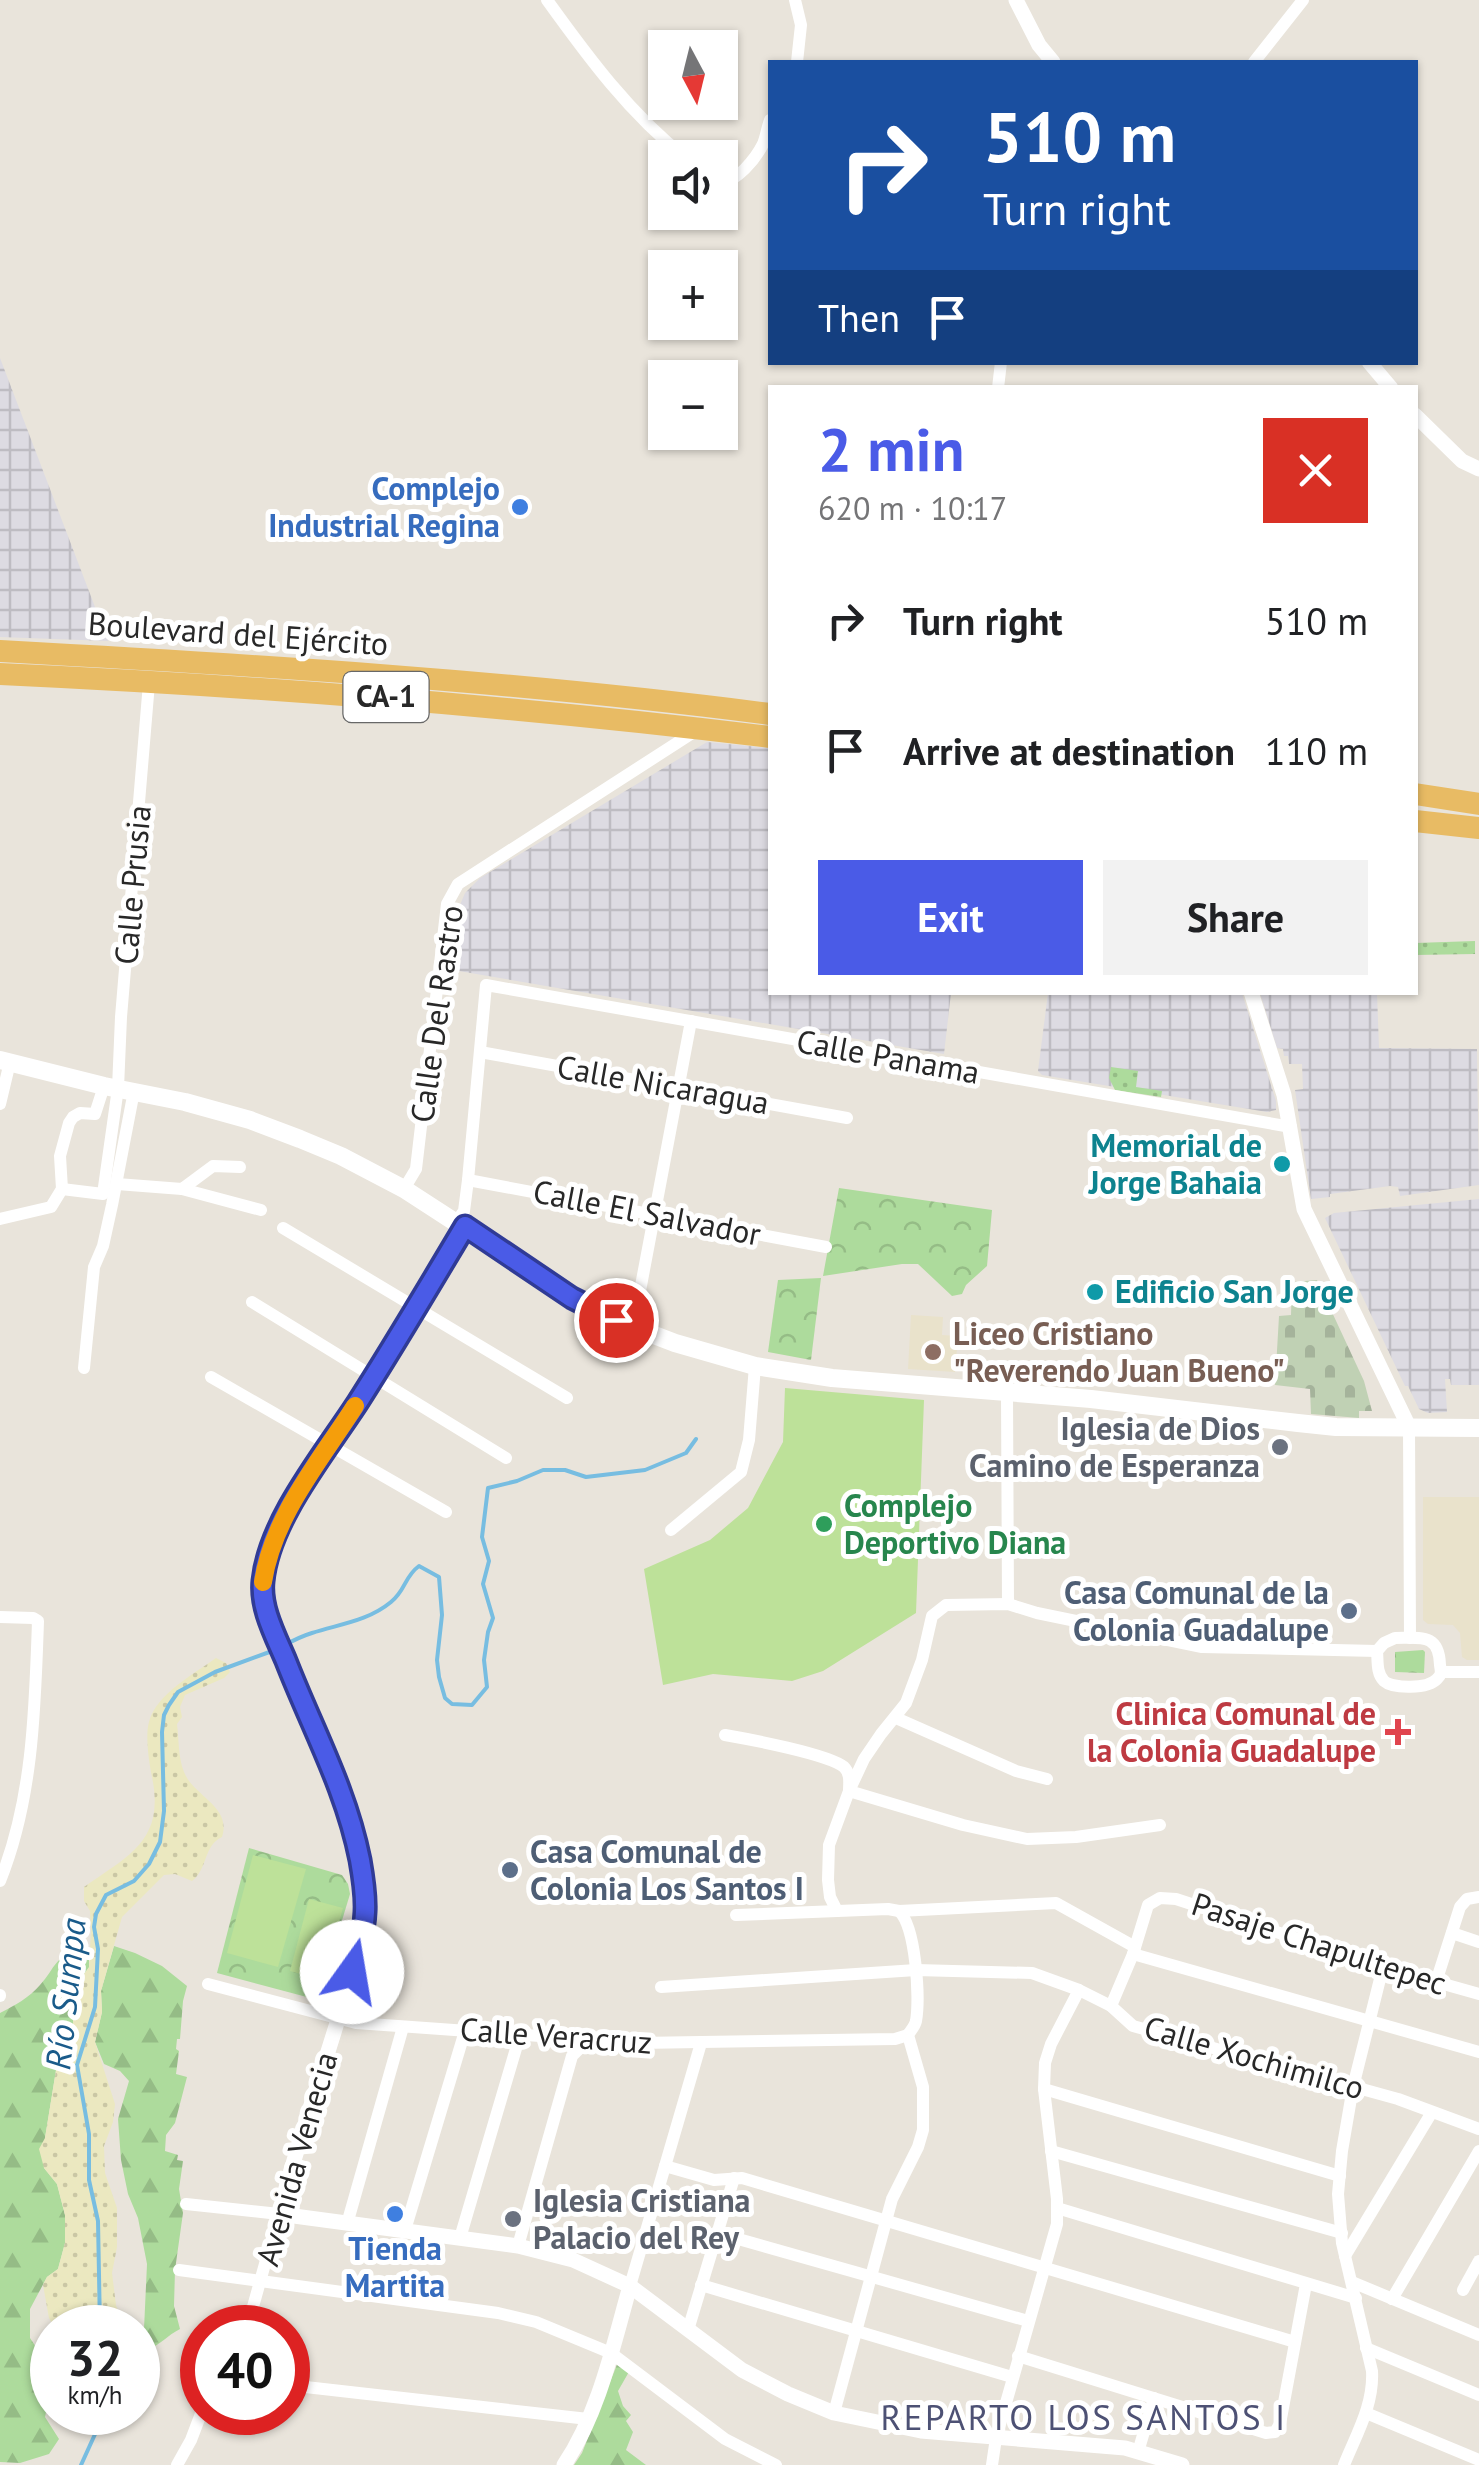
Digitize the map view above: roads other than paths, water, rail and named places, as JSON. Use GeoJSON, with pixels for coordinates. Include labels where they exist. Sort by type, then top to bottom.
{"type":"FeatureCollection","features":[{"type":"Feature","properties":{"kind":"highway","name":"Boulevard del Ejército"},"geometry":{"type":"LineString","coordinates":[[0,651],[192,662],[617,709],[768,714]]}},
{"type":"Feature","properties":{"kind":"highway","name":"Boulevard del Ejército"},"geometry":{"type":"LineString","coordinates":[[0,674],[409,699],[582,705]]}},
{"type":"Feature","properties":{"kind":"highway","name":"Boulevard del Ejército"},"geometry":{"type":"LineString","coordinates":[[617,709],[700,728],[768,737]]}},
{"type":"Feature","properties":{"kind":"highway"},"geometry":{"type":"LineString","coordinates":[[739,733],[768,728]]}},
{"type":"Feature","properties":{"kind":"highway"},"geometry":{"type":"LineString","coordinates":[[1418,796],[1479,804]]}},
{"type":"Feature","properties":{"kind":"highway"},"geometry":{"type":"LineString","coordinates":[[1418,821],[1479,828]]}},
{"type":"Feature","properties":{"kind":"main road"},"geometry":{"type":"LineString","coordinates":[[5,1061],[185,1102],[266,1126],[341,1156],[461,1224],[572,1298],[633,1328],[755,1366],[832,1378],[1091,1399],[1317,1425],[1479,1428]]}},
{"type":"Feature","properties":{"kind":"street"},"geometry":{"type":"LineString","coordinates":[[547,0],[581,47],[663,140]]}},
{"type":"Feature","properties":{"kind":"street"},"geometry":{"type":"LineString","coordinates":[[795,0],[801,25],[797,60]]}},
{"type":"Feature","properties":{"kind":"street"},"geometry":{"type":"LineString","coordinates":[[1016,0],[1039,45],[1051,60]]}},
{"type":"Feature","properties":{"kind":"street"},"geometry":{"type":"LineString","coordinates":[[1256,60],[1303,0]]}},
{"type":"Feature","properties":{"kind":"street"},"geometry":{"type":"LineString","coordinates":[[1037,60],[1039,45]]}},
{"type":"Feature","properties":{"kind":"street"},"geometry":{"type":"LineString","coordinates":[[738,173],[767,141]]}},
{"type":"Feature","properties":{"kind":"street"},"geometry":{"type":"LineString","coordinates":[[1372,365],[1388,385]]}},
{"type":"Feature","properties":{"kind":"street"},"geometry":{"type":"LineString","coordinates":[[1418,418],[1462,461],[1479,469]]}},
{"type":"Feature","properties":{"kind":"street","name":"Calle Prusia"},"geometry":{"type":"LineString","coordinates":[[119,1088],[121,1017],[150,683]]}},
{"type":"Feature","properties":{"kind":"street","name":"Calle Del Rastro"},"geometry":{"type":"LineString","coordinates":[[404,1189],[416,1169],[446,904],[458,884],[700,728]]}},
{"type":"Feature","properties":{"kind":"street","name":"Calle Panama"},"geometry":{"type":"LineString","coordinates":[[480,1052],[486,985],[1291,1127]]}},
{"type":"Feature","properties":{"kind":"street"},"geometry":{"type":"LineString","coordinates":[[1252,995],[1284,1095],[1304,1209],[1410,1427],[1410,1638]]}},
{"type":"Feature","properties":{"kind":"street"},"geometry":{"type":"LineString","coordinates":[[633,1328],[691,1021]]}},
{"type":"Feature","properties":{"kind":"street"},"geometry":{"type":"LineString","coordinates":[[461,1224],[480,1052]]}},
{"type":"Feature","properties":{"kind":"street","name":"Calle Nicaragua"},"geometry":{"type":"LineString","coordinates":[[480,1052],[847,1118]]}},
{"type":"Feature","properties":{"kind":"street"},"geometry":{"type":"LineString","coordinates":[[0,1104],[5,1061]]}},
{"type":"Feature","properties":{"kind":"street"},"geometry":{"type":"LineString","coordinates":[[95,1114],[119,1088]]}},
{"type":"Feature","properties":{"kind":"street"},"geometry":{"type":"LineString","coordinates":[[62,1189],[102,1194],[119,1088]]}},
{"type":"Feature","properties":{"kind":"street"},"geometry":{"type":"LineString","coordinates":[[84,1368],[94,1268],[117,1184],[126,1124],[119,1088]]}},
{"type":"Feature","properties":{"kind":"street"},"geometry":{"type":"LineString","coordinates":[[0,1219],[51,1206],[62,1189],[60,1156],[72,1116],[80,1113],[114,1117]]}},
{"type":"Feature","properties":{"kind":"street"},"geometry":{"type":"LineString","coordinates":[[182,1189],[214,1166],[240,1167]]}},
{"type":"Feature","properties":{"kind":"street","name":"Calle El Salvador"},"geometry":{"type":"LineString","coordinates":[[468,1180],[826,1247]]}},
{"type":"Feature","properties":{"kind":"street"},"geometry":{"type":"LineString","coordinates":[[117,1184],[182,1189],[262,1210]]}},
{"type":"Feature","properties":{"kind":"street","name":"Avenida Venecia"},"geometry":{"type":"LineString","coordinates":[[254,2305],[361,1941],[366,1911],[364,1880],[347,1806],[263,1599],[265,1566],[295,1497],[417,1308],[461,1224]]}},
{"type":"Feature","properties":{"kind":"street"},"geometry":{"type":"LineString","coordinates":[[282,1228],[567,1398]]}},
{"type":"Feature","properties":{"kind":"street"},"geometry":{"type":"LineString","coordinates":[[252,1302],[506,1458]]}},
{"type":"Feature","properties":{"kind":"street"},"geometry":{"type":"LineString","coordinates":[[671,1530],[740,1472],[749,1440],[755,1366]]}},
{"type":"Feature","properties":{"kind":"street"},"geometry":{"type":"LineString","coordinates":[[210,1376],[446,1512]]}},
{"type":"Feature","properties":{"kind":"street"},"geometry":{"type":"LineString","coordinates":[[1007,1394],[1008,1604]]}},
{"type":"Feature","properties":{"kind":"street"},"geometry":{"type":"LineString","coordinates":[[838,1911],[830,1897],[829,1845],[864,1759],[896,1718],[916,1682],[932,1616],[946,1605],[1008,1604],[1037,1614],[1187,1645],[1377,1650],[1388,1640],[1426,1638],[1438,1646],[1441,1672],[1431,1684],[1394,1685],[1381,1677],[1377,1650]]}},
{"type":"Feature","properties":{"kind":"street"},"geometry":{"type":"LineString","coordinates":[[0,1617],[34,1618],[38,1622],[27,1776],[16,1832],[0,1881]]}},
{"type":"Feature","properties":{"kind":"street"},"geometry":{"type":"LineString","coordinates":[[1441,1672],[1479,1672]]}},
{"type":"Feature","properties":{"kind":"street"},"geometry":{"type":"LineString","coordinates":[[896,1718],[1016,1770],[1047,1779]]}},
{"type":"Feature","properties":{"kind":"street"},"geometry":{"type":"LineString","coordinates":[[725,1735],[771,1744],[844,1767],[849,1774],[849,1791]]}},
{"type":"Feature","properties":{"kind":"street"},"geometry":{"type":"LineString","coordinates":[[849,1791],[1027,1840],[1160,1826]]}},
{"type":"Feature","properties":{"kind":"street"},"geometry":{"type":"LineString","coordinates":[[1436,1982],[1460,1907],[1467,1899],[1479,1897]]}},
{"type":"Feature","properties":{"kind":"street","name":"Pasaje Chapultepec"},"geometry":{"type":"LineString","coordinates":[[1112,2006],[1148,1905],[1160,1898],[1176,1899],[1479,1994]]}},
{"type":"Feature","properties":{"kind":"street"},"geometry":{"type":"LineString","coordinates":[[736,1916],[1056,1903],[1134,1950],[1479,2052]]}},
{"type":"Feature","properties":{"kind":"street"},"geometry":{"type":"LineString","coordinates":[[834,2413],[892,2199],[923,2130],[923,2087],[908,2035],[916,2024],[916,1970],[910,1929],[899,1912]]}},
{"type":"Feature","properties":{"kind":"street"},"geometry":{"type":"LineString","coordinates":[[1452,1933],[1479,1942]]}},
{"type":"Feature","properties":{"kind":"street"},"geometry":{"type":"LineString","coordinates":[[1344,2465],[1366,2413],[1372,2385],[1345,2256],[1338,2194],[1353,2087],[1384,1966]]}},
{"type":"Feature","properties":{"kind":"street","name":"Calle Xochimilco"},"geometry":{"type":"LineString","coordinates":[[661,1987],[916,1970],[1032,1973],[1112,2006],[1133,2026],[1398,2099],[1479,2129]]}},
{"type":"Feature","properties":{"kind":"street","name":"Calle Veracruz"},"geometry":{"type":"LineString","coordinates":[[208,1984],[356,2024],[587,2041],[701,2043],[908,2035]]}},
{"type":"Feature","properties":{"kind":"street"},"geometry":{"type":"LineString","coordinates":[[992,2465],[1012,2377],[1057,2224],[1045,2063],[1078,1990]]}},
{"type":"Feature","properties":{"kind":"street"},"geometry":{"type":"LineString","coordinates":[[346,2224],[402,2027]]}},
{"type":"Feature","properties":{"kind":"street"},"geometry":{"type":"LineString","coordinates":[[404,2230],[465,2031]]}},
{"type":"Feature","properties":{"kind":"street"},"geometry":{"type":"LineString","coordinates":[[460,2238],[520,2036]]}},
{"type":"Feature","properties":{"kind":"street"},"geometry":{"type":"LineString","coordinates":[[518,2246],[572,2056],[587,2041]]}},
{"type":"Feature","properties":{"kind":"street"},"geometry":{"type":"LineString","coordinates":[[564,2465],[588,2419],[611,2353],[701,2043]]}},
{"type":"Feature","properties":{"kind":"street"},"geometry":{"type":"LineString","coordinates":[[1044,2088],[1340,2176]]}},
{"type":"Feature","properties":{"kind":"street"},"geometry":{"type":"LineString","coordinates":[[1345,2256],[1432,2112]]}},
{"type":"Feature","properties":{"kind":"street"},"geometry":{"type":"LineString","coordinates":[[1051,2151],[1342,2233]]}},
{"type":"Feature","properties":{"kind":"street"},"geometry":{"type":"LineString","coordinates":[[1392,2298],[1479,2151]]}},
{"type":"Feature","properties":{"kind":"street"},"geometry":{"type":"LineString","coordinates":[[665,2166],[714,2180],[734,2178],[1296,2342]]}},
{"type":"Feature","properties":{"kind":"street"},"geometry":{"type":"LineString","coordinates":[[688,2330],[734,2178]]}},
{"type":"Feature","properties":{"kind":"street"},"geometry":{"type":"LineString","coordinates":[[186,2204],[518,2246],[573,2260],[630,2286],[742,2370],[834,2413],[921,2431],[1125,2448],[1182,2465]]}},
{"type":"Feature","properties":{"kind":"street"},"geometry":{"type":"LineString","coordinates":[[1057,2208],[1356,2298]]}},
{"type":"Feature","properties":{"kind":"street"},"geometry":{"type":"LineString","coordinates":[[717,2233],[1028,2322]]}},
{"type":"Feature","properties":{"kind":"street"},"geometry":{"type":"LineString","coordinates":[[1463,2290],[1479,2261]]}},
{"type":"Feature","properties":{"kind":"street"},"geometry":{"type":"LineString","coordinates":[[179,2270],[498,2313],[536,2322],[611,2353],[724,2440],[776,2465]]}},
{"type":"Feature","properties":{"kind":"street"},"geometry":{"type":"LineString","coordinates":[[1352,2282],[1479,2335]]}},
{"type":"Feature","properties":{"kind":"street"},"geometry":{"type":"LineString","coordinates":[[1018,2356],[1276,2432],[1306,2284]]}},
{"type":"Feature","properties":{"kind":"street"},"geometry":{"type":"LineString","coordinates":[[702,2285],[1012,2377]]}},
{"type":"Feature","properties":{"kind":"street"},"geometry":{"type":"LineString","coordinates":[[1366,2348],[1479,2396]]}},
{"type":"Feature","properties":{"kind":"street"},"geometry":{"type":"LineString","coordinates":[[310,2387],[588,2419]]}},
{"type":"Feature","properties":{"kind":"street"},"geometry":{"type":"LineString","coordinates":[[1138,2452],[1154,2398]]}},
{"type":"Feature","properties":{"kind":"street"},"geometry":{"type":"LineString","coordinates":[[1366,2413],[1479,2460]]}},
{"type":"Feature","properties":{"kind":"street"},"geometry":{"type":"LineString","coordinates":[[177,2465],[193,2435]]}},
{"type":"Feature","properties":{"kind":"waterway","name":"Río Sumpa"},"geometry":{"type":"LineString","coordinates":[[283,1646],[382,1608],[396,1597],[419,1566],[439,1577],[442,1615],[437,1660],[445,1698],[452,1704],[472,1705],[487,1687],[484,1660],[493,1618],[483,1584],[489,1561],[482,1537],[488,1488],[543,1470],[565,1470],[586,1477],[645,1470],[686,1453],[696,1439]]}},
{"type":"Feature","properties":{"kind":"waterway","name":"Río Sumpa"},"geometry":{"type":"LineString","coordinates":[[100,2305],[98,2221],[89,2180],[89,2134],[77,2065],[95,2007],[96,1914],[106,1895],[134,1881],[149,1864],[160,1842],[164,1811],[162,1732],[169,1705],[178,1692],[215,1672],[275,1650]]}},
{"type":"Feature","properties":{"kind":"waterway","name":"Río Sumpa"},"geometry":{"type":"LineString","coordinates":[[81,2465],[95,2435]]}},
{"type":"Feature","properties":{"kind":"place","name":"Complejo Industrial Regina"},"geometry":{"type":"Point","coordinates":[520,507]}},
{"type":"Feature","properties":{"kind":"place","name":"Memorial de Jorge Bahaia"},"geometry":{"type":"Point","coordinates":[1282,1164]}},
{"type":"Feature","properties":{"kind":"place","name":"Edificio San Jorge"},"geometry":{"type":"Point","coordinates":[1095,1292]}},
{"type":"Feature","properties":{"kind":"place","name":"Liceo Cristiano \"Reverendo Juan Bueno\""},"geometry":{"type":"Point","coordinates":[933,1352]}},
{"type":"Feature","properties":{"kind":"place","name":"Iglesia de Dios Camino de Esperanza"},"geometry":{"type":"Point","coordinates":[1280,1447]}},
{"type":"Feature","properties":{"kind":"place","name":"Complejo Deportivo Diana"},"geometry":{"type":"Point","coordinates":[824,1524]}},
{"type":"Feature","properties":{"kind":"place","name":"Casa Comunal de la Colonia Guadalupe"},"geometry":{"type":"Point","coordinates":[1349,1611]}},
{"type":"Feature","properties":{"kind":"place","name":"Clinica Comunal de la Colonia Guadalupe"},"geometry":{"type":"Point","coordinates":[1398,1732]}},
{"type":"Feature","properties":{"kind":"place","name":"Casa Comunal de Colonia Los Santos I"},"geometry":{"type":"Point","coordinates":[510,1870]}},
{"type":"Feature","properties":{"kind":"place","name":"Tienda Martita"},"geometry":{"type":"Point","coordinates":[395,2214]}},
{"type":"Feature","properties":{"kind":"place","name":"Iglesia Cristiana Palacio del Rey"},"geometry":{"type":"Point","coordinates":[513,2219]}},
{"type":"Feature","properties":{"kind":"district","name":"REPARTO LOS SANTOS I"},"geometry":{"type":"Point","coordinates":[1084,2418]}}]}
